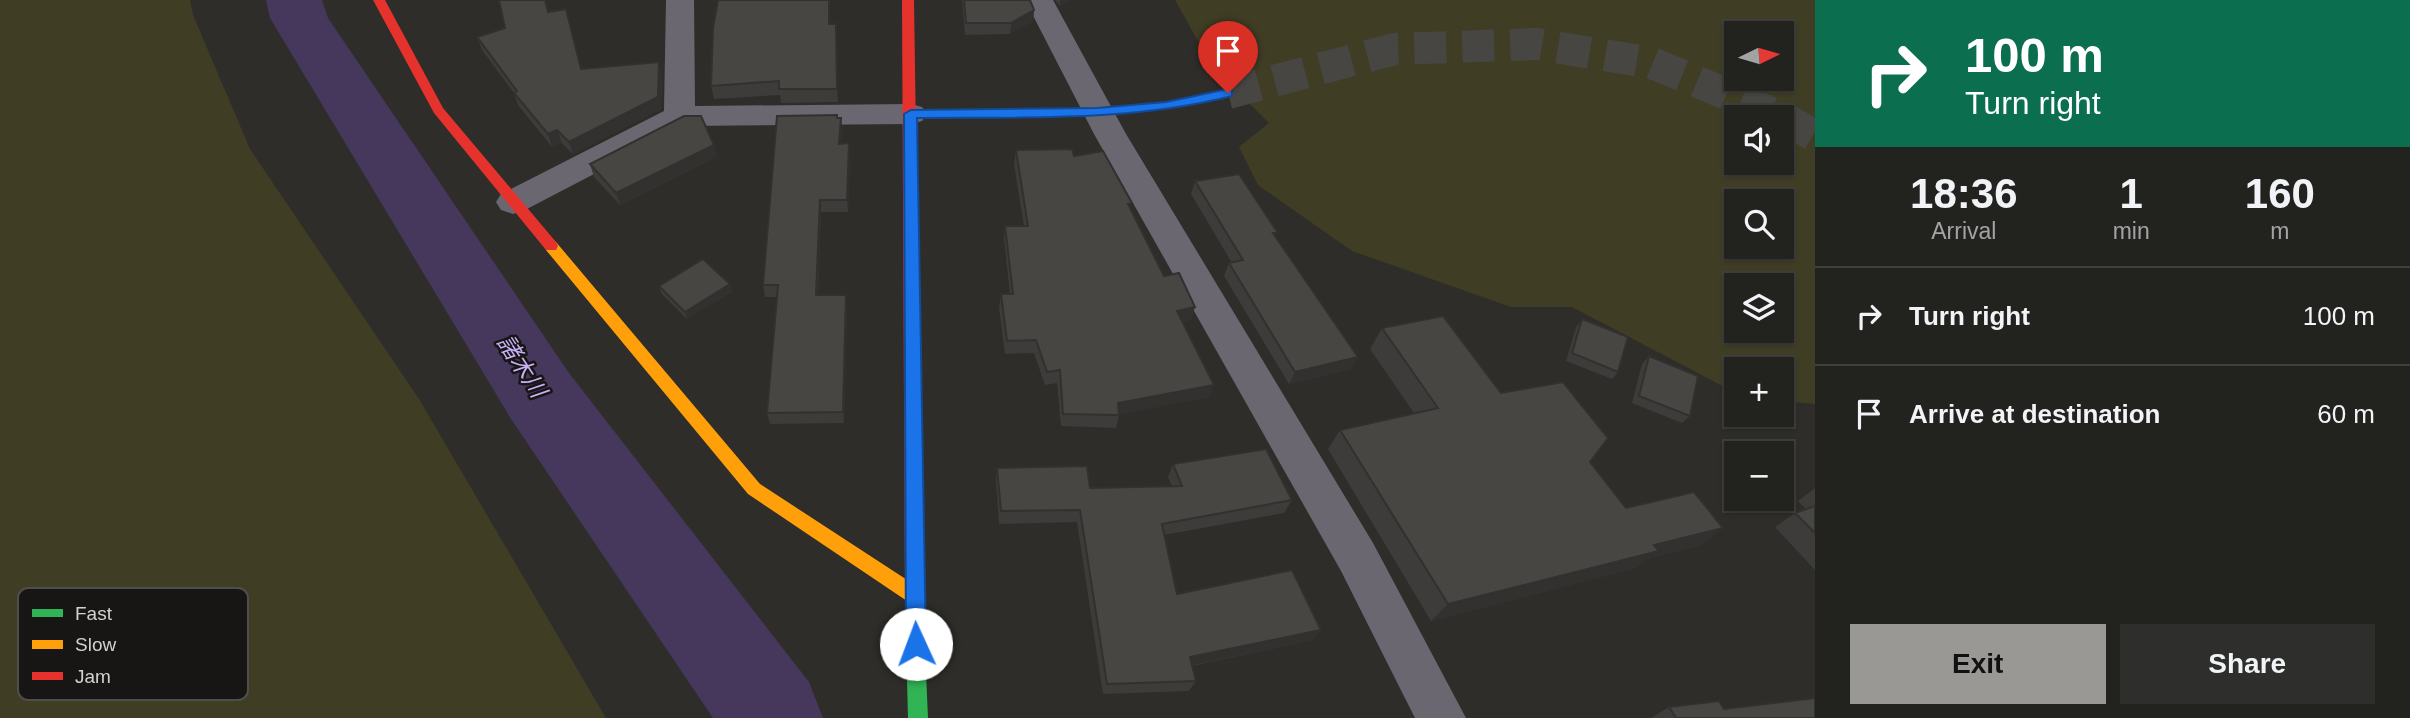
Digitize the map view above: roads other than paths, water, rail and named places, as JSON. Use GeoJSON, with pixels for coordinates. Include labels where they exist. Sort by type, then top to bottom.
{"type":"FeatureCollection","features":[{"type":"Feature","properties":{"kind":"street"},"geometry":{"type":"LineString","coordinates":[[379,0],[438,110],[754,489],[914,595]]}},
{"type":"Feature","properties":{"kind":"street"},"geometry":{"type":"LineString","coordinates":[[680,0],[680,116]]}},
{"type":"Feature","properties":{"kind":"street"},"geometry":{"type":"LineString","coordinates":[[908,0],[914,595],[919,718]]}},
{"type":"Feature","properties":{"kind":"street"},"geometry":{"type":"LineString","coordinates":[[1039,0],[1097,112],[1357,557],[1441,718]]}},
{"type":"Feature","properties":{"kind":"street"},"geometry":{"type":"LineString","coordinates":[[513,202],[680,116],[1097,112],[1166,106],[1228,93]]}},
{"type":"Feature","properties":{"kind":"waterway","name":"諸木川"},"geometry":{"type":"LineString","coordinates":[[294,0],[299,18],[540,396],[773,718]]}},
{"type":"Feature","properties":{"kind":"tunnel"},"geometry":{"type":"LineString","coordinates":[[1228,93],[1395,49],[1537,44],[1652,63],[1784,118],[1815,136]]}}]}
